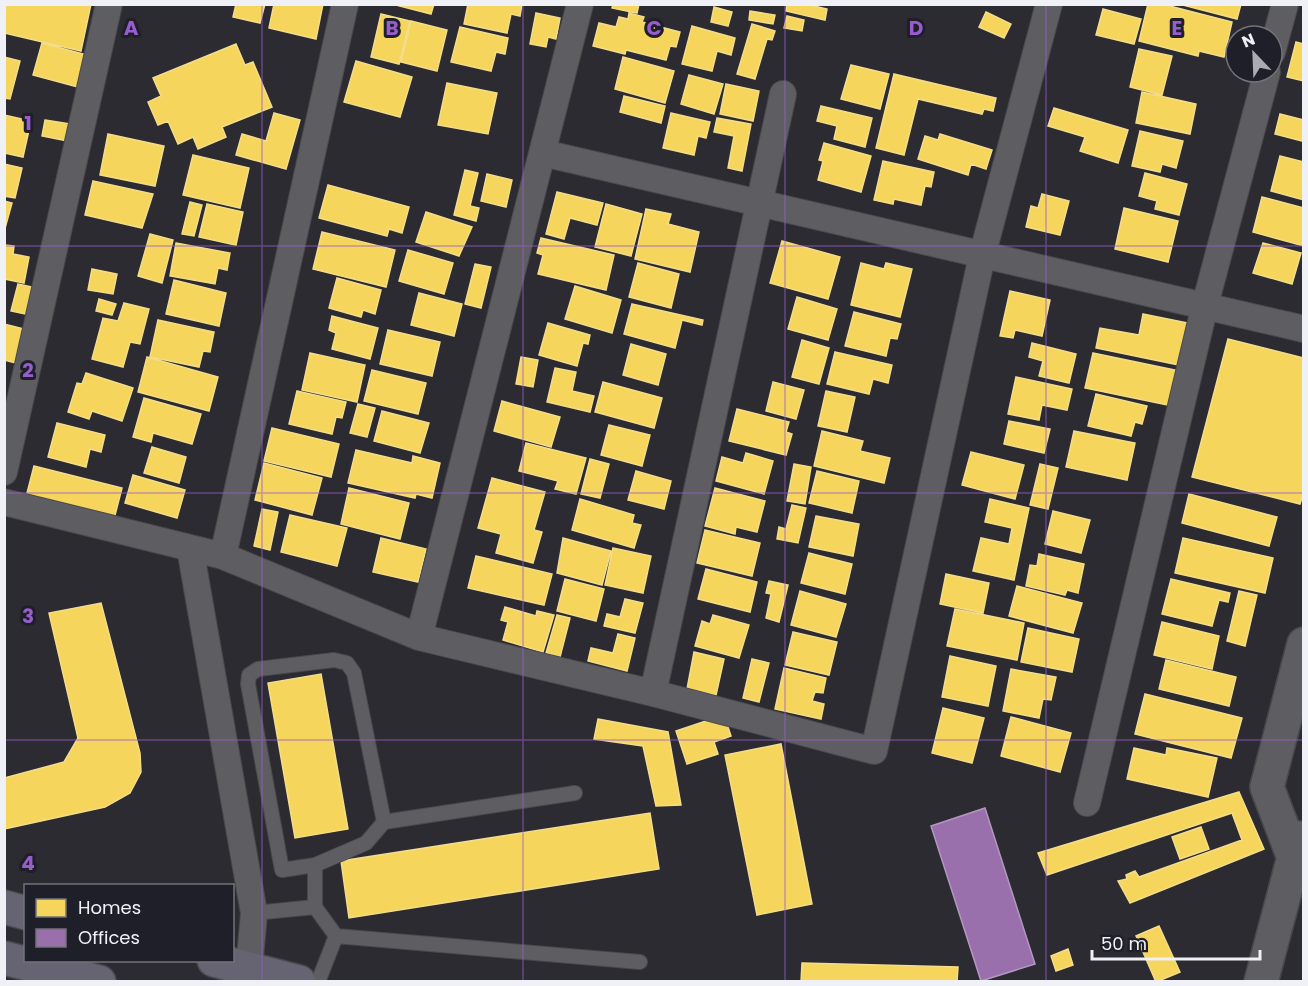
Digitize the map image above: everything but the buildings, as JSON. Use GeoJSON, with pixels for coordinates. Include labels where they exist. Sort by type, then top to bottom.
{"type":"FeatureCollection","features":[{"type":"Feature","properties":{"kind":"highway"},"geometry":{"type":"LineString","coordinates":[[4,907],[24,912]]}},
{"type":"Feature","properties":{"kind":"highway"},"geometry":{"type":"LineString","coordinates":[[222,962],[299,981]]}},
{"type":"Feature","properties":{"kind":"highway"},"geometry":{"type":"LineString","coordinates":[[16,967],[99,981]]}},
{"type":"Feature","properties":{"kind":"main road"},"geometry":{"type":"LineString","coordinates":[[1294,858],[1267,788],[1304,644]]}},
{"type":"Feature","properties":{"kind":"main road"},"geometry":{"type":"LineString","coordinates":[[1260,981],[1304,821]]}},
{"type":"Feature","properties":{"kind":"street"},"geometry":{"type":"LineString","coordinates":[[4,472],[109,4]]}},
{"type":"Feature","properties":{"kind":"street"},"geometry":{"type":"LineString","coordinates":[[223,556],[345,4]]}},
{"type":"Feature","properties":{"kind":"street"},"geometry":{"type":"LineString","coordinates":[[419,637],[580,4]]}},
{"type":"Feature","properties":{"kind":"street"},"geometry":{"type":"LineString","coordinates":[[4,502],[223,556],[419,637],[653,693],[874,751],[981,256],[1049,4]]}},
{"type":"Feature","properties":{"kind":"street"},"geometry":{"type":"LineString","coordinates":[[1280,24],[1285,4]]}},
{"type":"Feature","properties":{"kind":"street"},"geometry":{"type":"LineString","coordinates":[[1087,803],[1205,305],[1264,84]]}},
{"type":"Feature","properties":{"kind":"street"},"geometry":{"type":"LineString","coordinates":[[653,693],[783,94]]}},
{"type":"Feature","properties":{"kind":"street"},"geometry":{"type":"LineString","coordinates":[[543,153],[981,256],[1304,328]]}},
{"type":"Feature","properties":{"kind":"street"},"geometry":{"type":"LineString","coordinates":[[190,548],[254,913],[249,969]]}},
{"type":"Feature","properties":{"kind":"lane"},"geometry":{"type":"LineString","coordinates":[[384,822],[354,672],[346,663],[334,660],[258,669],[249,675],[248,684],[282,870],[315,865],[366,843],[384,822],[575,793]]}},
{"type":"Feature","properties":{"kind":"lane"},"geometry":{"type":"LineString","coordinates":[[315,865],[315,907],[336,936],[640,963]]}},
{"type":"Feature","properties":{"kind":"lane"},"geometry":{"type":"LineString","coordinates":[[254,913],[315,907]]}},
{"type":"Feature","properties":{"kind":"lane"},"geometry":{"type":"LineString","coordinates":[[318,981],[336,936]]}}]}
